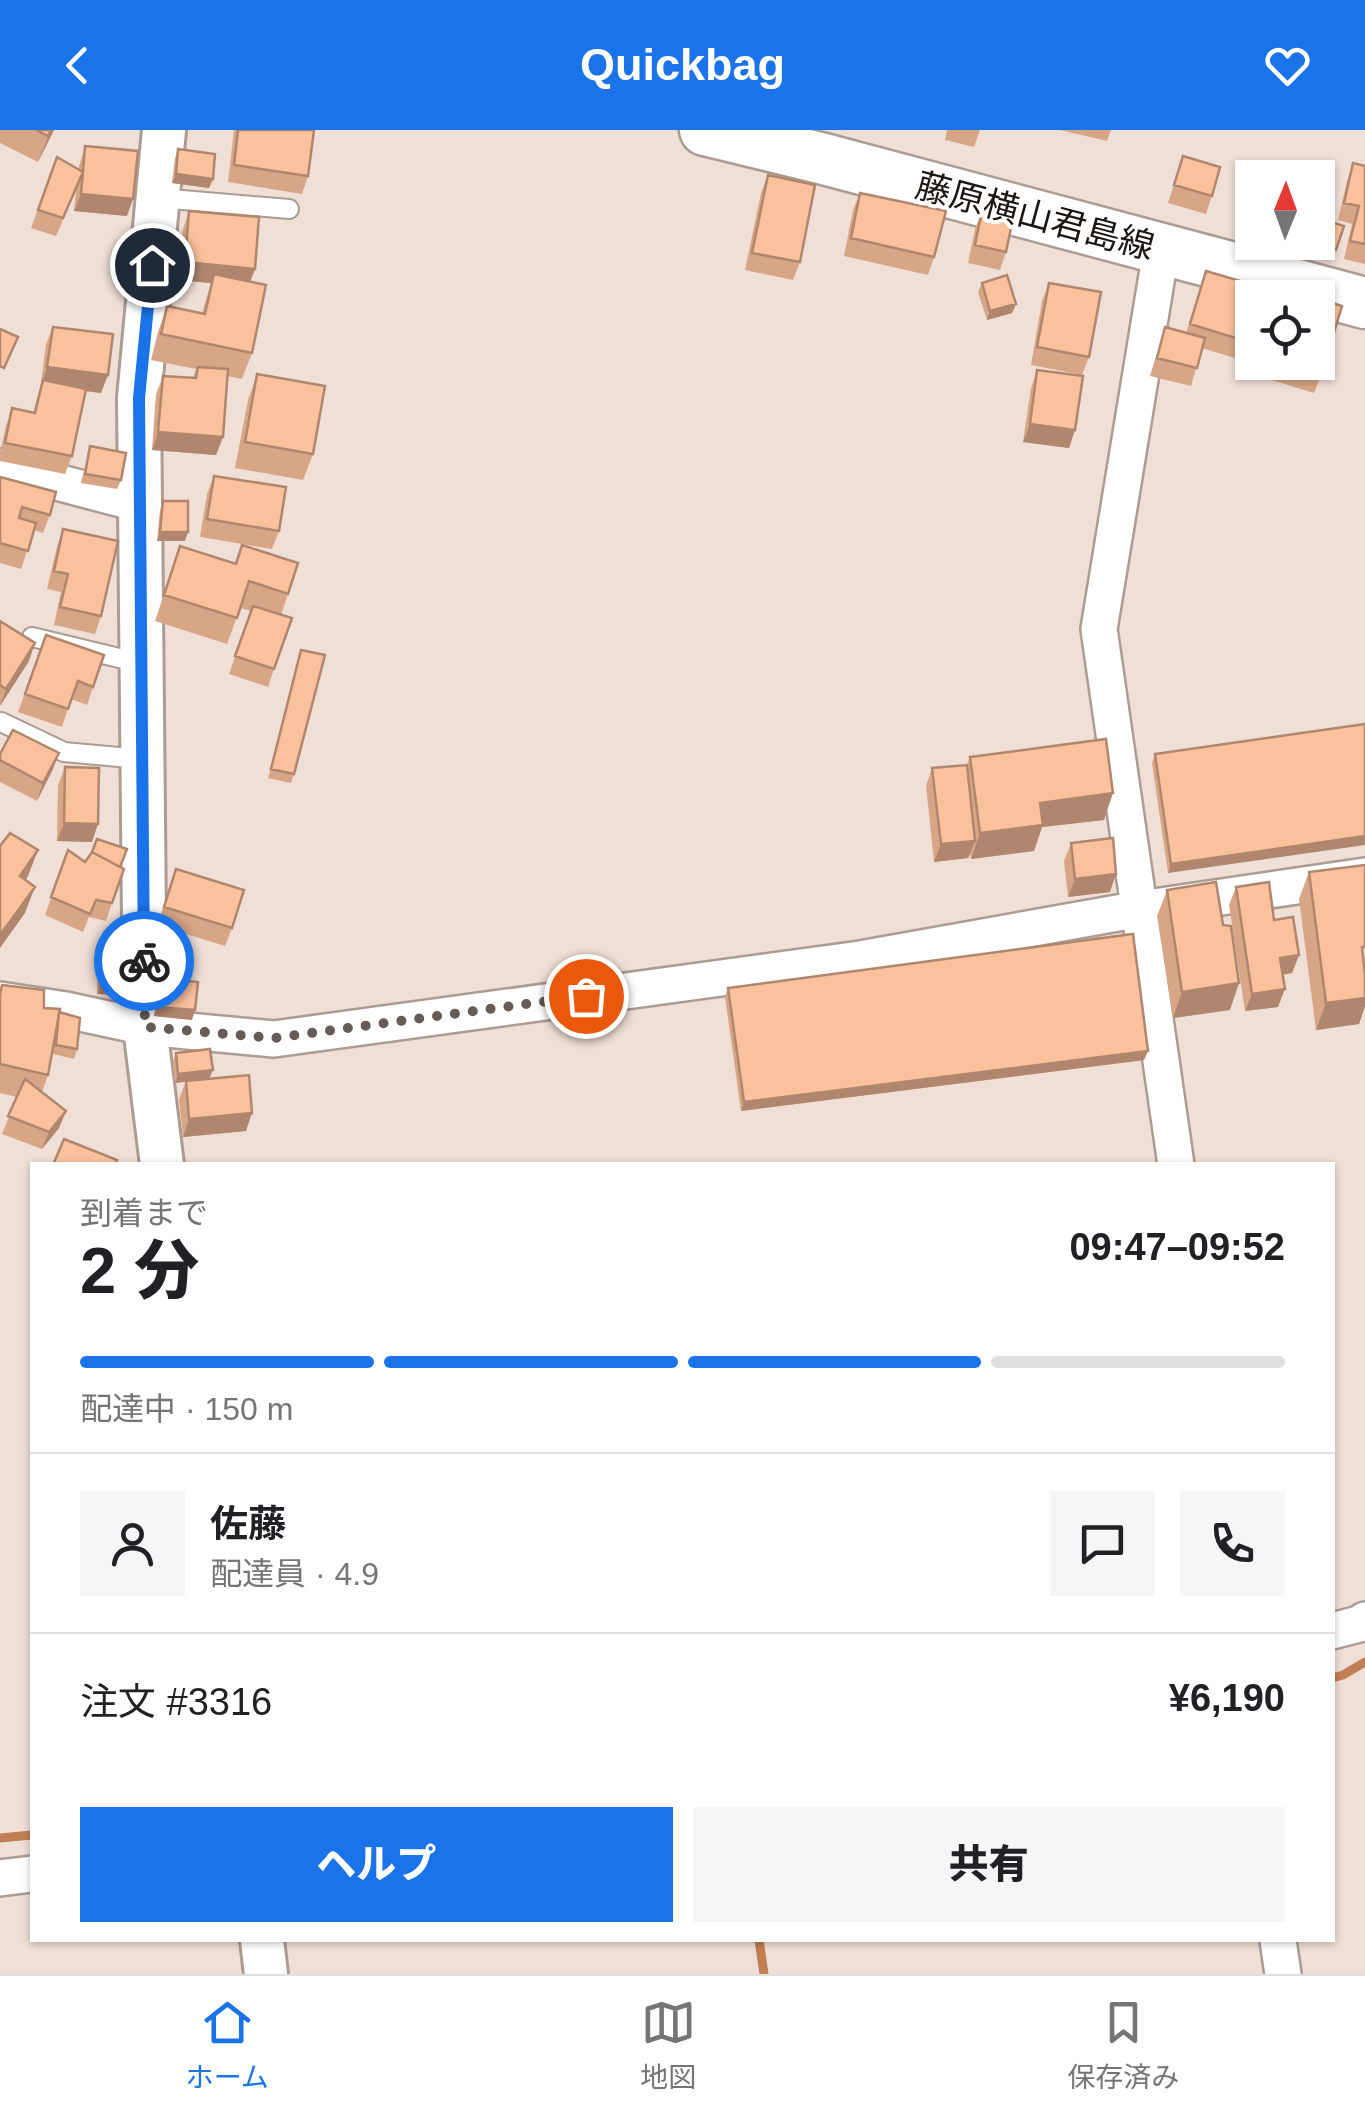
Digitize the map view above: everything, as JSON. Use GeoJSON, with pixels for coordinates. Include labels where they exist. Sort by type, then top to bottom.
{"type":"FeatureCollection","features":[{"type":"Feature","properties":{"kind":"main road","name":"藤原横山君島線"},"geometry":{"type":"LineString","coordinates":[[705,130],[828,144],[1162,251],[1365,303]]}},
{"type":"Feature","properties":{"kind":"street"},"geometry":{"type":"LineString","coordinates":[[162,1162],[145,1027],[139,398],[164,130]]}},
{"type":"Feature","properties":{"kind":"street"},"geometry":{"type":"LineString","coordinates":[[1162,251],[1099,629],[1176,1162]]}},
{"type":"Feature","properties":{"kind":"street"},"geometry":{"type":"LineString","coordinates":[[0,468],[140,504]]}},
{"type":"Feature","properties":{"kind":"street"},"geometry":{"type":"LineString","coordinates":[[0,1000],[145,1027],[274,1038],[860,960],[1140,909],[1365,876]]}},
{"type":"Feature","properties":{"kind":"street"},"geometry":{"type":"LineString","coordinates":[[1335,1631],[1365,1620]]}},
{"type":"Feature","properties":{"kind":"street"},"geometry":{"type":"LineString","coordinates":[[0,1878],[30,1874]]}},
{"type":"Feature","properties":{"kind":"street"},"geometry":{"type":"LineString","coordinates":[[262,1942],[266,1974]]}},
{"type":"Feature","properties":{"kind":"street"},"geometry":{"type":"LineString","coordinates":[[1278,1942],[1283,1974]]}},
{"type":"Feature","properties":{"kind":"lane"},"geometry":{"type":"LineString","coordinates":[[158,198],[289,209]]}},
{"type":"Feature","properties":{"kind":"lane"},"geometry":{"type":"LineString","coordinates":[[32,637],[140,662]]}},
{"type":"Feature","properties":{"kind":"lane"},"geometry":{"type":"LineString","coordinates":[[1,722],[64,752],[142,759]]}},
{"type":"Feature","properties":{"kind":"building"},"geometry":{"type":"Polygon","coordinates":[[[238,130],[314,130],[308,176],[234,165],[238,130]]]}},
{"type":"Feature","properties":{"kind":"building"},"geometry":{"type":"Polygon","coordinates":[[[85,146],[138,151],[133,199],[81,194],[85,146]]]}},
{"type":"Feature","properties":{"kind":"building"},"geometry":{"type":"Polygon","coordinates":[[[178,149],[215,154],[213,179],[176,174],[178,149]]]}},
{"type":"Feature","properties":{"kind":"building"},"geometry":{"type":"Polygon","coordinates":[[[1183,156],[1220,167],[1212,196],[1174,185],[1183,156]]]}},
{"type":"Feature","properties":{"kind":"building"},"geometry":{"type":"Polygon","coordinates":[[[57,157],[83,172],[63,218],[38,210],[57,157]]]}},
{"type":"Feature","properties":{"kind":"building"},"geometry":{"type":"Polygon","coordinates":[[[1353,163],[1365,166],[1365,244],[1350,241],[1359,206],[1344,203],[1353,163]]]}},
{"type":"Feature","properties":{"kind":"building"},"geometry":{"type":"Polygon","coordinates":[[[768,175],[815,185],[800,262],[752,253],[768,175]]]}},
{"type":"Feature","properties":{"kind":"building"},"geometry":{"type":"Polygon","coordinates":[[[860,193],[946,211],[934,257],[851,238],[860,193]]]}},
{"type":"Feature","properties":{"kind":"building"},"geometry":{"type":"Polygon","coordinates":[[[189,211],[259,217],[255,269],[185,262],[189,211]]]}},
{"type":"Feature","properties":{"kind":"building"},"geometry":{"type":"Polygon","coordinates":[[[982,211],[1013,218],[1006,252],[975,245],[982,211]]]}},
{"type":"Feature","properties":{"kind":"building"},"geometry":{"type":"Polygon","coordinates":[[[1335,223],[1344,226],[1335,250],[1335,223]]]}},
{"type":"Feature","properties":{"kind":"building"},"geometry":{"type":"Polygon","coordinates":[[[1206,271],[1237,280],[1235,338],[1190,324],[1206,271]]]}},
{"type":"Feature","properties":{"kind":"building"},"geometry":{"type":"Polygon","coordinates":[[[214,274],[266,285],[252,353],[161,334],[167,306],[205,314],[214,274]]]}},
{"type":"Feature","properties":{"kind":"building"},"geometry":{"type":"Polygon","coordinates":[[[1007,275],[1016,304],[990,311],[982,283],[1007,275]]]}},
{"type":"Feature","properties":{"kind":"building"},"geometry":{"type":"Polygon","coordinates":[[[1049,283],[1101,292],[1089,357],[1037,347],[1049,283]]]}},
{"type":"Feature","properties":{"kind":"building"},"geometry":{"type":"Polygon","coordinates":[[[1335,304],[1342,306],[1335,329],[1335,304]]]}},
{"type":"Feature","properties":{"kind":"building"},"geometry":{"type":"Polygon","coordinates":[[[53,327],[113,334],[108,375],[47,367],[53,327]]]}},
{"type":"Feature","properties":{"kind":"building"},"geometry":{"type":"Polygon","coordinates":[[[1165,327],[1205,338],[1197,368],[1157,358],[1165,327]]]}},
{"type":"Feature","properties":{"kind":"building"},"geometry":{"type":"Polygon","coordinates":[[[0,329],[18,337],[4,368],[0,366],[0,329]]]}},
{"type":"Feature","properties":{"kind":"building"},"geometry":{"type":"Polygon","coordinates":[[[198,367],[228,369],[223,437],[158,432],[163,376],[196,378],[198,367]]]}},
{"type":"Feature","properties":{"kind":"building"},"geometry":{"type":"Polygon","coordinates":[[[1037,370],[1083,376],[1075,430],[1030,424],[1037,370]]]}},
{"type":"Feature","properties":{"kind":"building"},"geometry":{"type":"Polygon","coordinates":[[[257,374],[325,386],[313,454],[245,442],[257,374]]]}},
{"type":"Feature","properties":{"kind":"building"},"geometry":{"type":"Polygon","coordinates":[[[43,380],[86,389],[72,456],[5,443],[12,408],[35,413],[43,380]]]}},
{"type":"Feature","properties":{"kind":"building"},"geometry":{"type":"Polygon","coordinates":[[[90,446],[126,453],[121,480],[85,474],[90,446]]]}},
{"type":"Feature","properties":{"kind":"building"},"geometry":{"type":"Polygon","coordinates":[[[214,476],[286,487],[279,531],[207,519],[214,476]]]}},
{"type":"Feature","properties":{"kind":"building"},"geometry":{"type":"Polygon","coordinates":[[[0,477],[56,492],[50,515],[22,507],[19,518],[36,523],[28,551],[0,543],[0,477]]]}},
{"type":"Feature","properties":{"kind":"building"},"geometry":{"type":"Polygon","coordinates":[[[163,501],[188,501],[188,532],[160,532],[163,501]]]}},
{"type":"Feature","properties":{"kind":"building"},"geometry":{"type":"Polygon","coordinates":[[[63,529],[118,541],[101,616],[60,607],[68,574],[54,571],[63,529]]]}},
{"type":"Feature","properties":{"kind":"building"},"geometry":{"type":"Polygon","coordinates":[[[242,545],[298,563],[288,594],[249,581],[237,618],[164,595],[180,546],[236,564],[242,545]]]}},
{"type":"Feature","properties":{"kind":"building"},"geometry":{"type":"Polygon","coordinates":[[[253,606],[292,618],[274,669],[235,656],[253,606]]]}},
{"type":"Feature","properties":{"kind":"building"},"geometry":{"type":"Polygon","coordinates":[[[0,621],[35,643],[6,689],[0,685],[0,621]]]}},
{"type":"Feature","properties":{"kind":"building"},"geometry":{"type":"Polygon","coordinates":[[[46,635],[104,655],[93,687],[78,681],[68,709],[25,694],[46,635]]]}},
{"type":"Feature","properties":{"kind":"building"},"geometry":{"type":"Polygon","coordinates":[[[301,650],[325,655],[294,774],[271,769],[301,650]]]}},
{"type":"Feature","properties":{"kind":"building"},"geometry":{"type":"Polygon","coordinates":[[[1365,724],[1365,836],[1171,864],[1155,754],[1365,724]]]}},
{"type":"Feature","properties":{"kind":"building"},"geometry":{"type":"Polygon","coordinates":[[[13,730],[59,753],[43,783],[0,760],[13,730]]]}},
{"type":"Feature","properties":{"kind":"building"},"geometry":{"type":"Polygon","coordinates":[[[1106,739],[1113,793],[1040,803],[1043,825],[980,833],[970,757],[1106,739]]]}},
{"type":"Feature","properties":{"kind":"building"},"geometry":{"type":"Polygon","coordinates":[[[967,765],[975,841],[941,844],[932,768],[967,765]]]}},
{"type":"Feature","properties":{"kind":"building"},"geometry":{"type":"Polygon","coordinates":[[[65,767],[99,768],[98,824],[64,823],[65,767]]]}},
{"type":"Feature","properties":{"kind":"building"},"geometry":{"type":"Polygon","coordinates":[[[10,833],[38,850],[20,876],[35,887],[0,935],[0,846],[10,833]]]}},
{"type":"Feature","properties":{"kind":"building"},"geometry":{"type":"Polygon","coordinates":[[[1113,838],[1116,874],[1075,879],[1071,843],[1113,838]]]}},
{"type":"Feature","properties":{"kind":"building"},"geometry":{"type":"Polygon","coordinates":[[[97,839],[127,849],[120,867],[92,852],[97,839]]]}},
{"type":"Feature","properties":{"kind":"building"},"geometry":{"type":"Polygon","coordinates":[[[68,850],[85,862],[92,852],[124,869],[112,903],[96,900],[90,914],[51,897],[68,850]]]}},
{"type":"Feature","properties":{"kind":"building"},"geometry":{"type":"Polygon","coordinates":[[[1365,865],[1365,998],[1326,1003],[1309,872],[1365,865]]]}},
{"type":"Feature","properties":{"kind":"building"},"geometry":{"type":"Polygon","coordinates":[[[176,869],[244,890],[232,928],[164,907],[176,869]]]}},
{"type":"Feature","properties":{"kind":"building"},"geometry":{"type":"Polygon","coordinates":[[[1216,882],[1223,925],[1231,926],[1239,983],[1182,992],[1167,890],[1216,882]]]}},
{"type":"Feature","properties":{"kind":"building"},"geometry":{"type":"Polygon","coordinates":[[[1269,882],[1274,920],[1293,917],[1299,955],[1280,958],[1285,989],[1252,994],[1236,887],[1269,882]]]}},
{"type":"Feature","properties":{"kind":"building"},"geometry":{"type":"Polygon","coordinates":[[[105,932],[131,933],[129,978],[103,976],[105,932]]]}},
{"type":"Feature","properties":{"kind":"building"},"geometry":{"type":"Polygon","coordinates":[[[1133,934],[1148,1051],[744,1102],[728,988],[1133,934]]]}},
{"type":"Feature","properties":{"kind":"building"},"geometry":{"type":"Polygon","coordinates":[[[160,978],[198,982],[195,1010],[157,1007],[160,978]]]}},
{"type":"Feature","properties":{"kind":"building"},"geometry":{"type":"Polygon","coordinates":[[[2,985],[44,990],[44,1008],[60,1009],[48,1075],[0,1064],[2,985]]]}},
{"type":"Feature","properties":{"kind":"building"},"geometry":{"type":"Polygon","coordinates":[[[59,1012],[80,1018],[77,1049],[56,1045],[59,1012]]]}},
{"type":"Feature","properties":{"kind":"building"},"geometry":{"type":"Polygon","coordinates":[[[210,1049],[213,1070],[178,1074],[176,1053],[210,1049]]]}},
{"type":"Feature","properties":{"kind":"building"},"geometry":{"type":"Polygon","coordinates":[[[249,1075],[252,1113],[189,1119],[186,1081],[249,1075]]]}},
{"type":"Feature","properties":{"kind":"building"},"geometry":{"type":"Polygon","coordinates":[[[25,1079],[66,1111],[49,1132],[8,1116],[25,1079]]]}},
{"type":"Feature","properties":{"kind":"building"},"geometry":{"type":"Polygon","coordinates":[[[64,1139],[117,1160],[116,1162],[54,1162],[64,1139]]]}},
{"type":"Feature","properties":{"kind":"waterway"},"geometry":{"type":"LineString","coordinates":[[1335,1677],[1365,1662]]}},
{"type":"Feature","properties":{"kind":"waterway"},"geometry":{"type":"LineString","coordinates":[[0,1838],[30,1835]]}},
{"type":"Feature","properties":{"kind":"waterway"},"geometry":{"type":"LineString","coordinates":[[759,1942],[764,1974]]}},
{"type":"Feature","properties":{"kind":"way so far"},"geometry":{"type":"LineString","coordinates":[[144,961],[145,1027],[274,1038],[586,996]]}},
{"type":"Feature","properties":{"kind":"route"},"geometry":{"type":"LineString","coordinates":[[144,961],[139,398],[152,265]]}}]}
